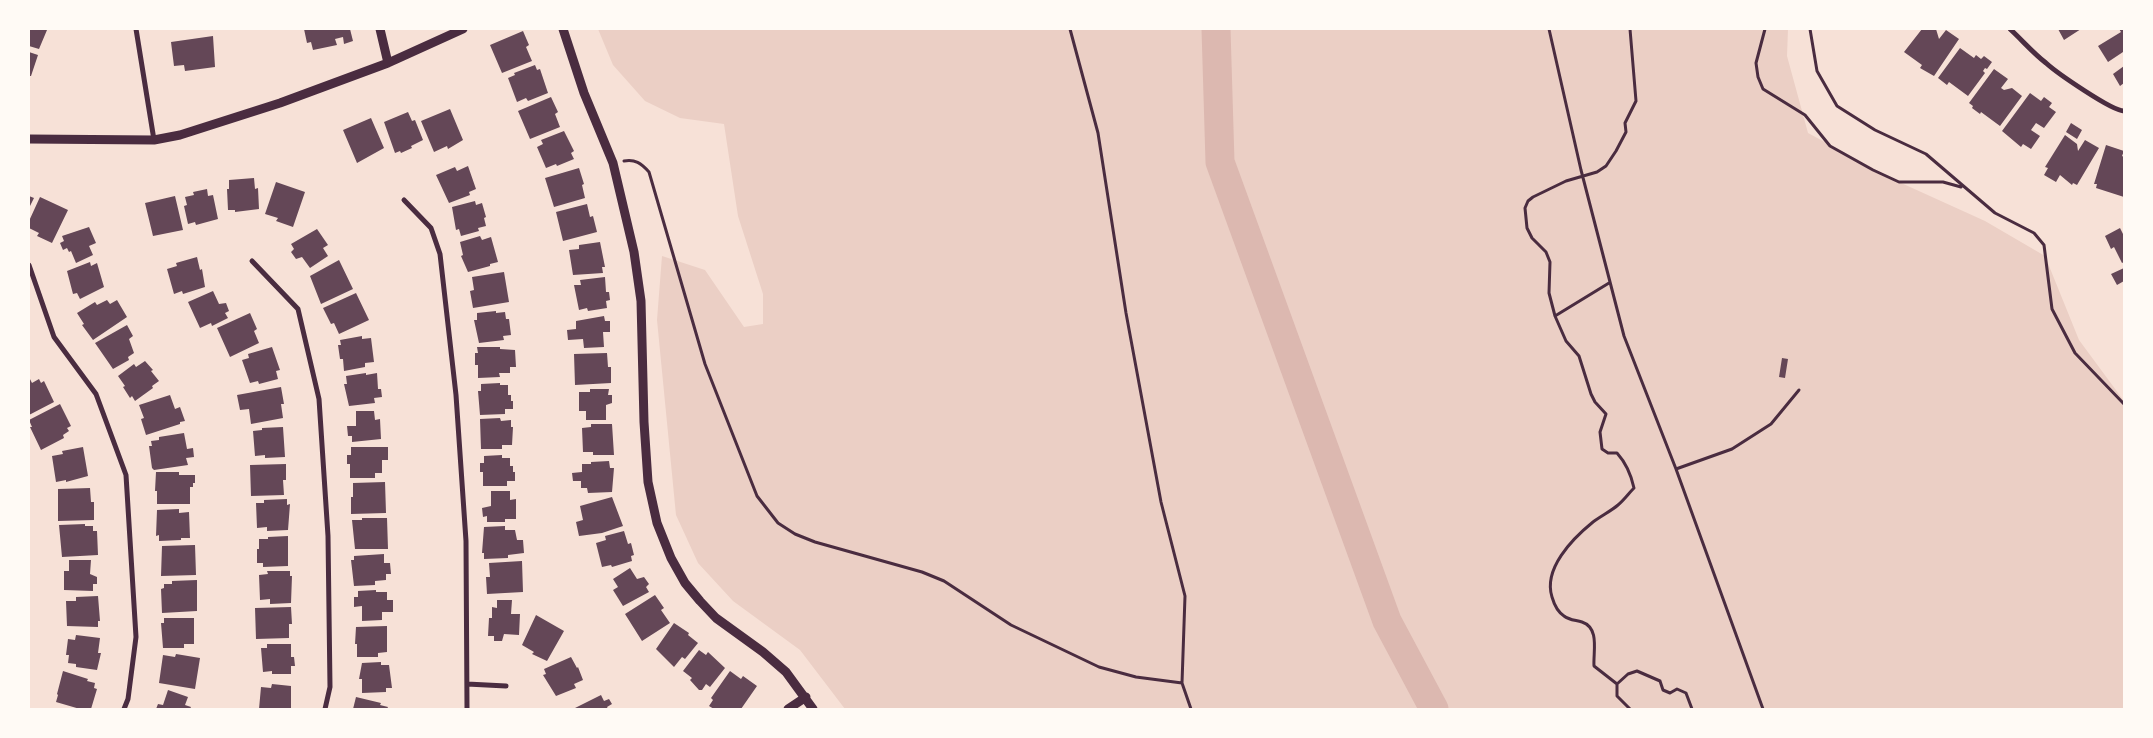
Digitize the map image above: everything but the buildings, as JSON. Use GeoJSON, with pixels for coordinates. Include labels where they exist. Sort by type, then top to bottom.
{"type":"FeatureCollection","features":[{"type":"Feature","properties":{"kind":"street"},"geometry":{"type":"LineString","coordinates":[[136,29],[154,140]]}},
{"type":"Feature","properties":{"kind":"street"},"geometry":{"type":"LineString","coordinates":[[380,29],[388,63]]}},
{"type":"Feature","properties":{"kind":"street"},"geometry":{"type":"LineString","coordinates":[[29,139],[154,140],[180,135],[255,112],[388,63],[463,29]]}},
{"type":"Feature","properties":{"kind":"street"},"geometry":{"type":"LineString","coordinates":[[563,29],[584,93],[613,163],[634,252],[641,301],[644,422],[648,482],[657,523],[671,558],[685,583],[700,601],[716,618],[763,652],[786,672],[813,709]]}},
{"type":"Feature","properties":{"kind":"street"},"geometry":{"type":"LineString","coordinates":[[2010,29],[2046,64],[2106,104],[2124,111]]}},
{"type":"Feature","properties":{"kind":"street"},"geometry":{"type":"LineString","coordinates":[[404,200],[431,228],[440,254],[456,395],[465,531],[467,709]]}},
{"type":"Feature","properties":{"kind":"street"},"geometry":{"type":"LineString","coordinates":[[252,260],[298,309],[319,399],[328,536],[330,687],[325,709]]}},
{"type":"Feature","properties":{"kind":"street"},"geometry":{"type":"LineString","coordinates":[[29,266],[54,337],[96,394],[126,474],[136,637],[128,699],[124,709]]}},
{"type":"Feature","properties":{"kind":"street"},"geometry":{"type":"LineString","coordinates":[[467,684],[506,686]]}},
{"type":"Feature","properties":{"kind":"street"},"geometry":{"type":"LineString","coordinates":[[788,709],[806,698]]}},
{"type":"Feature","properties":{"kind":"path"},"geometry":{"type":"LineString","coordinates":[[1070,29],[1098,133],[1126,313],[1159,493],[1185,596],[1182,683],[1191,709]]}},
{"type":"Feature","properties":{"kind":"path"},"geometry":{"type":"LineString","coordinates":[[1549,29],[1583,177],[1624,336],[1676,469],[1763,709]]}},
{"type":"Feature","properties":{"kind":"path"},"geometry":{"type":"LineString","coordinates":[[1617,684],[1594,666],[1596,643],[1591,631],[1584,623],[1562,616],[1554,604],[1549,588],[1550,577],[1565,551],[1593,522],[1617,506],[1634,488],[1632,478],[1622,459],[1617,453],[1608,454],[1602,449],[1600,432],[1606,414],[1591,394],[1579,356],[1566,341],[1555,316],[1549,294],[1550,262],[1546,252],[1532,238],[1527,228],[1525,208],[1528,201],[1533,197],[1566,181],[1597,172],[1606,166],[1626,132],[1625,123],[1636,101],[1630,29]]}},
{"type":"Feature","properties":{"kind":"path"},"geometry":{"type":"LineString","coordinates":[[1764,29],[1756,63],[1758,77],[1763,89],[1805,115],[1830,146],[1899,182],[1943,182],[1959,186],[1995,212],[2034,233],[2044,245],[2052,308],[2075,353],[2124,404]]}},
{"type":"Feature","properties":{"kind":"path"},"geometry":{"type":"LineString","coordinates":[[1810,29],[1817,71],[1837,106],[1875,130],[1926,154],[1971,194]]}},
{"type":"Feature","properties":{"kind":"path"},"geometry":{"type":"LineString","coordinates":[[613,163],[633,160],[649,172],[705,364],[757,496],[778,523],[795,534],[815,542],[922,572],[944,581],[1011,624],[1099,667],[1136,677],[1182,683]]}},
{"type":"Feature","properties":{"kind":"path"},"geometry":{"type":"LineString","coordinates":[[1555,316],[1609,283]]}},
{"type":"Feature","properties":{"kind":"path"},"geometry":{"type":"LineString","coordinates":[[1676,469],[1732,449],[1771,424],[1799,390]]}},
{"type":"Feature","properties":{"kind":"path"},"geometry":{"type":"LineString","coordinates":[[1630,709],[1617,696],[1617,684],[1628,674],[1637,671],[1660,681],[1663,690],[1670,693],[1677,689],[1686,693],[1692,709]]}},
{"type":"Feature","properties":{"kind":"shaded area"},"geometry":{"type":"Polygon","coordinates":[[[598,29],[1788,29],[1787,56],[1808,133],[1899,182],[1985,221],[2045,256],[2079,340],[2124,401],[2124,709],[845,709],[800,650],[733,601],[698,563],[676,515],[657,320],[662,256],[705,270],[744,327],[763,324],[763,294],[738,216],[724,124],[680,118],[645,101],[613,65],[598,29]]]}},
{"type":"Feature","properties":{"kind":"waterway"},"geometry":{"type":"LineString","coordinates":[[1216,29],[1220,162],[1387,621],[1434,709]]}}]}
